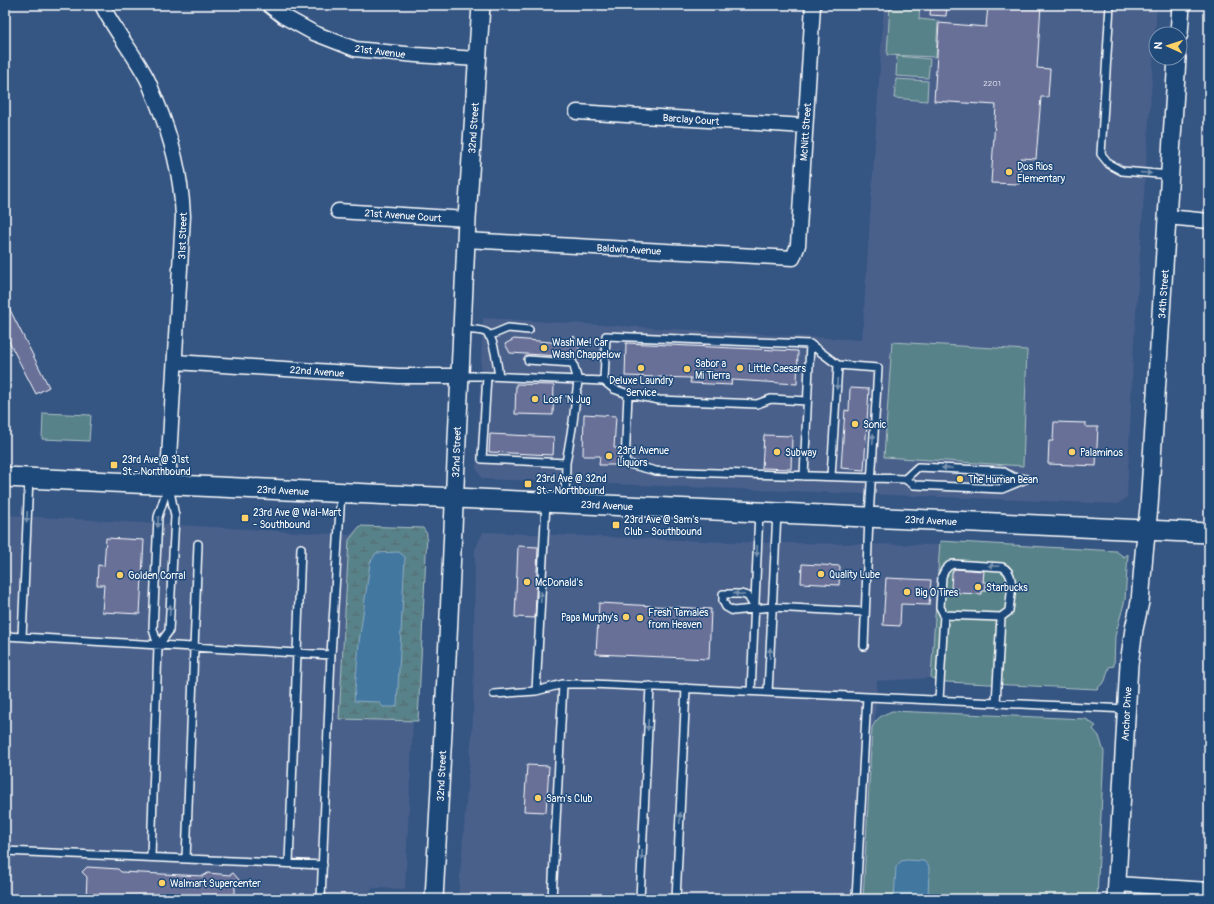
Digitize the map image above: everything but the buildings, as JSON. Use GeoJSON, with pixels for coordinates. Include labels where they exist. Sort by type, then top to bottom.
{"type":"FeatureCollection","features":[{"type":"Feature","properties":{"kind":"main road","name":"23rd Avenue"},"geometry":{"type":"LineString","coordinates":[[5,477],[1209,533]]}},
{"type":"Feature","properties":{"kind":"street","name":"31st Street"},"geometry":{"type":"LineString","coordinates":[[102,5],[146,75],[165,123],[178,166],[182,193],[183,216],[169,485]]}},
{"type":"Feature","properties":{"kind":"street","name":"21st Avenue"},"geometry":{"type":"LineString","coordinates":[[269,5],[283,16],[314,33],[355,49],[477,59]]}},
{"type":"Feature","properties":{"kind":"street","name":"32nd Street"},"geometry":{"type":"LineString","coordinates":[[434,899],[461,329],[481,5]]}},
{"type":"Feature","properties":{"kind":"street","name":"McNitt Street"},"geometry":{"type":"LineString","coordinates":[[793,258],[798,245],[813,5]]}},
{"type":"Feature","properties":{"kind":"street"},"geometry":{"type":"LineString","coordinates":[[1180,26],[1181,5]]}},
{"type":"Feature","properties":{"kind":"street","name":"34th Street"},"geometry":{"type":"LineString","coordinates":[[1148,530],[1177,66]]}},
{"type":"Feature","properties":{"kind":"street","name":"Barclay Court"},"geometry":{"type":"LineString","coordinates":[[578,112],[805,126]]}},
{"type":"Feature","properties":{"kind":"street","name":"21st Avenue Court"},"geometry":{"type":"LineString","coordinates":[[338,211],[467,219]]}},
{"type":"Feature","properties":{"kind":"street"},"geometry":{"type":"LineString","coordinates":[[1167,217],[1209,221]]}},
{"type":"Feature","properties":{"kind":"street","name":"Baldwin Avenue"},"geometry":{"type":"LineString","coordinates":[[466,240],[793,258]]}},
{"type":"Feature","properties":{"kind":"street","name":"22nd Avenue"},"geometry":{"type":"LineString","coordinates":[[175,362],[398,376],[459,376]]}},
{"type":"Feature","properties":{"kind":"street","name":"Anchor Drive"},"geometry":{"type":"LineString","coordinates":[[1116,892],[1129,664],[1140,602],[1144,554],[1148,530]]}},
{"type":"Feature","properties":{"kind":"street"},"geometry":{"type":"LineString","coordinates":[[1116,892],[1209,890]]}},
{"type":"Feature","properties":{"kind":"lane"},"geometry":{"type":"LineString","coordinates":[[1110,5],[1102,154],[1109,164],[1122,171],[1170,175]]}},
{"type":"Feature","properties":{"kind":"lane"},"geometry":{"type":"LineString","coordinates":[[489,336],[508,328],[529,330]]}},
{"type":"Feature","properties":{"kind":"lane"},"geometry":{"type":"LineString","coordinates":[[461,329],[486,332],[492,340],[499,376]]}},
{"type":"Feature","properties":{"kind":"lane"},"geometry":{"type":"LineString","coordinates":[[604,381],[606,336],[810,344],[838,365],[878,368],[869,517],[864,646]]}},
{"type":"Feature","properties":{"kind":"lane"},"geometry":{"type":"LineString","coordinates":[[804,476],[810,344]]}},
{"type":"Feature","properties":{"kind":"lane"},"geometry":{"type":"LineString","coordinates":[[528,360],[573,363],[578,380],[566,463],[565,503]]}},
{"type":"Feature","properties":{"kind":"lane"},"geometry":{"type":"LineString","coordinates":[[831,476],[838,365]]}},
{"type":"Feature","properties":{"kind":"lane"},"geometry":{"type":"LineString","coordinates":[[459,376],[499,376],[604,381],[614,390],[659,400],[757,404],[770,399],[807,401]]}},
{"type":"Feature","properties":{"kind":"lane"},"geometry":{"type":"LineString","coordinates":[[487,376],[482,459],[566,463]]}},
{"type":"Feature","properties":{"kind":"lane"},"geometry":{"type":"LineString","coordinates":[[628,394],[625,463],[656,471],[905,479],[914,485],[1002,489],[1026,480],[1013,477],[1002,471],[918,467],[905,479]]}},
{"type":"Feature","properties":{"kind":"lane"},"geometry":{"type":"LineString","coordinates":[[22,637],[29,478]]}},
{"type":"Feature","properties":{"kind":"lane"},"geometry":{"type":"LineString","coordinates":[[151,857],[158,646],[153,629],[158,517],[169,485]]}},
{"type":"Feature","properties":{"kind":"lane"},"geometry":{"type":"LineString","coordinates":[[158,646],[169,631],[175,516],[169,485]]}},
{"type":"Feature","properties":{"kind":"lane"},"geometry":{"type":"LineString","coordinates":[[321,899],[331,655],[342,493]]}},
{"type":"Feature","properties":{"kind":"lane"},"geometry":{"type":"LineString","coordinates":[[536,691],[546,502]]}},
{"type":"Feature","properties":{"kind":"lane"},"geometry":{"type":"LineString","coordinates":[[768,512],[772,607],[768,692]]}},
{"type":"Feature","properties":{"kind":"lane"},"geometry":{"type":"LineString","coordinates":[[751,691],[754,608],[768,512]]}},
{"type":"Feature","properties":{"kind":"lane"},"geometry":{"type":"LineString","coordinates":[[186,859],[198,544]]}},
{"type":"Feature","properties":{"kind":"lane"},"geometry":{"type":"LineString","coordinates":[[289,863],[301,548]]}},
{"type":"Feature","properties":{"kind":"lane"},"geometry":{"type":"LineString","coordinates":[[939,700],[944,615],[940,607],[942,576],[944,570],[953,564],[1002,567],[1006,568],[1010,573],[1009,611],[1001,617],[944,615]]}},
{"type":"Feature","properties":{"kind":"lane"},"geometry":{"type":"LineString","coordinates":[[754,608],[772,607],[865,612]]}},
{"type":"Feature","properties":{"kind":"lane"},"geometry":{"type":"LineString","coordinates":[[996,703],[1001,617]]}},
{"type":"Feature","properties":{"kind":"lane"},"geometry":{"type":"LineString","coordinates":[[5,636],[331,655]]}},
{"type":"Feature","properties":{"kind":"lane"},"geometry":{"type":"LineString","coordinates":[[494,694],[536,691],[563,684],[592,684],[1127,709]]}},
{"type":"Feature","properties":{"kind":"lane"},"geometry":{"type":"LineString","coordinates":[[552,899],[563,684]]}},
{"type":"Feature","properties":{"kind":"lane"},"geometry":{"type":"LineString","coordinates":[[640,899],[650,686]]}},
{"type":"Feature","properties":{"kind":"lane"},"geometry":{"type":"LineString","coordinates":[[676,899],[686,688]]}},
{"type":"Feature","properties":{"kind":"lane"},"geometry":{"type":"LineString","coordinates":[[856,899],[867,697]]}},
{"type":"Feature","properties":{"kind":"lane"},"geometry":{"type":"LineString","coordinates":[[5,851],[323,865]]}},
{"type":"Feature","properties":{"kind":"shaded area"},"geometry":{"type":"Polygon","coordinates":[[[884,5],[1157,5],[1156,26],[1148,26],[1148,66],[1153,66],[1133,357],[1127,497],[1118,504],[482,479],[476,468],[483,318],[862,340],[884,5]]]}},
{"type":"Feature","properties":{"kind":"shaded area"},"geometry":{"type":"Polygon","coordinates":[[[5,515],[350,535],[360,526],[423,528],[427,534],[418,721],[413,721],[405,889],[371,888],[370,899],[5,899],[5,515]]]}},
{"type":"Feature","properties":{"kind":"shaded area"},"geometry":{"type":"Polygon","coordinates":[[[483,532],[728,542],[940,545],[931,678],[877,681],[875,720],[872,728],[863,899],[458,899],[473,719],[475,550],[483,532]]]}},
{"type":"Feature","properties":{"kind":"shaded area"},"geometry":{"type":"Polygon","coordinates":[[[399,552],[405,557],[397,706],[383,707],[379,702],[354,701],[359,643],[370,563],[376,553],[399,552]]]}},
{"type":"Feature","properties":{"kind":"shaded area"},"geometry":{"type":"Polygon","coordinates":[[[901,861],[924,861],[929,867],[928,899],[894,899],[896,867],[901,861]]]}},
{"type":"Feature","properties":{"kind":"green space"},"geometry":{"type":"Polygon","coordinates":[[[890,5],[920,5],[919,19],[938,21],[936,57],[887,55],[890,5]]]}},
{"type":"Feature","properties":{"kind":"green space"},"geometry":{"type":"Polygon","coordinates":[[[897,56],[930,59],[928,78],[896,76],[897,56]]]}},
{"type":"Feature","properties":{"kind":"green space"},"geometry":{"type":"Polygon","coordinates":[[[896,79],[928,81],[927,101],[894,98],[896,79]]]}},
{"type":"Feature","properties":{"kind":"green space"},"geometry":{"type":"Polygon","coordinates":[[[892,342],[1027,350],[1023,466],[884,457],[892,342]]]}},
{"type":"Feature","properties":{"kind":"green space"},"geometry":{"type":"Polygon","coordinates":[[[43,413],[91,415],[89,441],[42,439],[43,413]]]}},
{"type":"Feature","properties":{"kind":"green space"},"geometry":{"type":"Polygon","coordinates":[[[360,526],[423,528],[427,534],[418,721],[339,719],[349,540],[360,526]]]}},
{"type":"Feature","properties":{"kind":"green space"},"geometry":{"type":"Polygon","coordinates":[[[940,541],[1116,551],[1124,557],[1128,554],[1125,600],[1115,636],[1114,666],[1109,667],[1105,681],[1097,689],[946,682],[931,678],[940,541]]]}},
{"type":"Feature","properties":{"kind":"green space"},"geometry":{"type":"Polygon","coordinates":[[[892,711],[1086,719],[1096,726],[1093,729],[1099,736],[1104,752],[1097,899],[863,899],[872,728],[880,717],[892,711]]]}},
{"type":"Feature","properties":{"kind":"place","name":"Dos Rios Elementary"},"geometry":{"type":"Point","coordinates":[1009,172]}},
{"type":"Feature","properties":{"kind":"place","name":"Wash Me! Car Wash Chappelow"},"geometry":{"type":"Point","coordinates":[544,348]}},
{"type":"Feature","properties":{"kind":"place","name":"Deluxe Laundry Service"},"geometry":{"type":"Point","coordinates":[641,368]}},
{"type":"Feature","properties":{"kind":"place","name":"Little Caesars"},"geometry":{"type":"Point","coordinates":[740,368]}},
{"type":"Feature","properties":{"kind":"place","name":"Sabor a Mi Tierra"},"geometry":{"type":"Point","coordinates":[687,369]}},
{"type":"Feature","properties":{"kind":"place","name":"Loaf 'N Jug"},"geometry":{"type":"Point","coordinates":[535,399]}},
{"type":"Feature","properties":{"kind":"place","name":"Sonic"},"geometry":{"type":"Point","coordinates":[855,424]}},
{"type":"Feature","properties":{"kind":"place","name":"Subway"},"geometry":{"type":"Point","coordinates":[777,452]}},
{"type":"Feature","properties":{"kind":"place","name":"Palaminos"},"geometry":{"type":"Point","coordinates":[1072,452]}},
{"type":"Feature","properties":{"kind":"place","name":"23rd Avenue Liquors"},"geometry":{"type":"Point","coordinates":[609,456]}},
{"type":"Feature","properties":{"kind":"place","name":"23rd Ave @ 31st St - Northbound"},"geometry":{"type":"Point","coordinates":[114,465]}},
{"type":"Feature","properties":{"kind":"place","name":"The Human Bean"},"geometry":{"type":"Point","coordinates":[960,479]}},
{"type":"Feature","properties":{"kind":"place","name":"23rd Ave @ 32nd St - Northbound"},"geometry":{"type":"Point","coordinates":[528,484]}},
{"type":"Feature","properties":{"kind":"place","name":"23rd Ave @ Wal-Mart - Southbound"},"geometry":{"type":"Point","coordinates":[245,518]}},
{"type":"Feature","properties":{"kind":"place","name":"23rd Ave @ Sam's Club - Southbound"},"geometry":{"type":"Point","coordinates":[616,525]}},
{"type":"Feature","properties":{"kind":"place","name":"Quality Lube"},"geometry":{"type":"Point","coordinates":[821,574]}},
{"type":"Feature","properties":{"kind":"place","name":"Golden Corral"},"geometry":{"type":"Point","coordinates":[120,575]}},
{"type":"Feature","properties":{"kind":"place","name":"McDonald's"},"geometry":{"type":"Point","coordinates":[527,582]}},
{"type":"Feature","properties":{"kind":"place","name":"Starbucks"},"geometry":{"type":"Point","coordinates":[978,587]}},
{"type":"Feature","properties":{"kind":"place","name":"Big O Tires"},"geometry":{"type":"Point","coordinates":[907,592]}},
{"type":"Feature","properties":{"kind":"place","name":"Papa Murphy's"},"geometry":{"type":"Point","coordinates":[626,617]}},
{"type":"Feature","properties":{"kind":"place","name":"Fresh Tamales from Heaven"},"geometry":{"type":"Point","coordinates":[640,618]}},
{"type":"Feature","properties":{"kind":"place","name":"Sam's Club"},"geometry":{"type":"Point","coordinates":[538,798]}},
{"type":"Feature","properties":{"kind":"place","name":"Walmart Supercenter"},"geometry":{"type":"Point","coordinates":[162,883]}}]}
